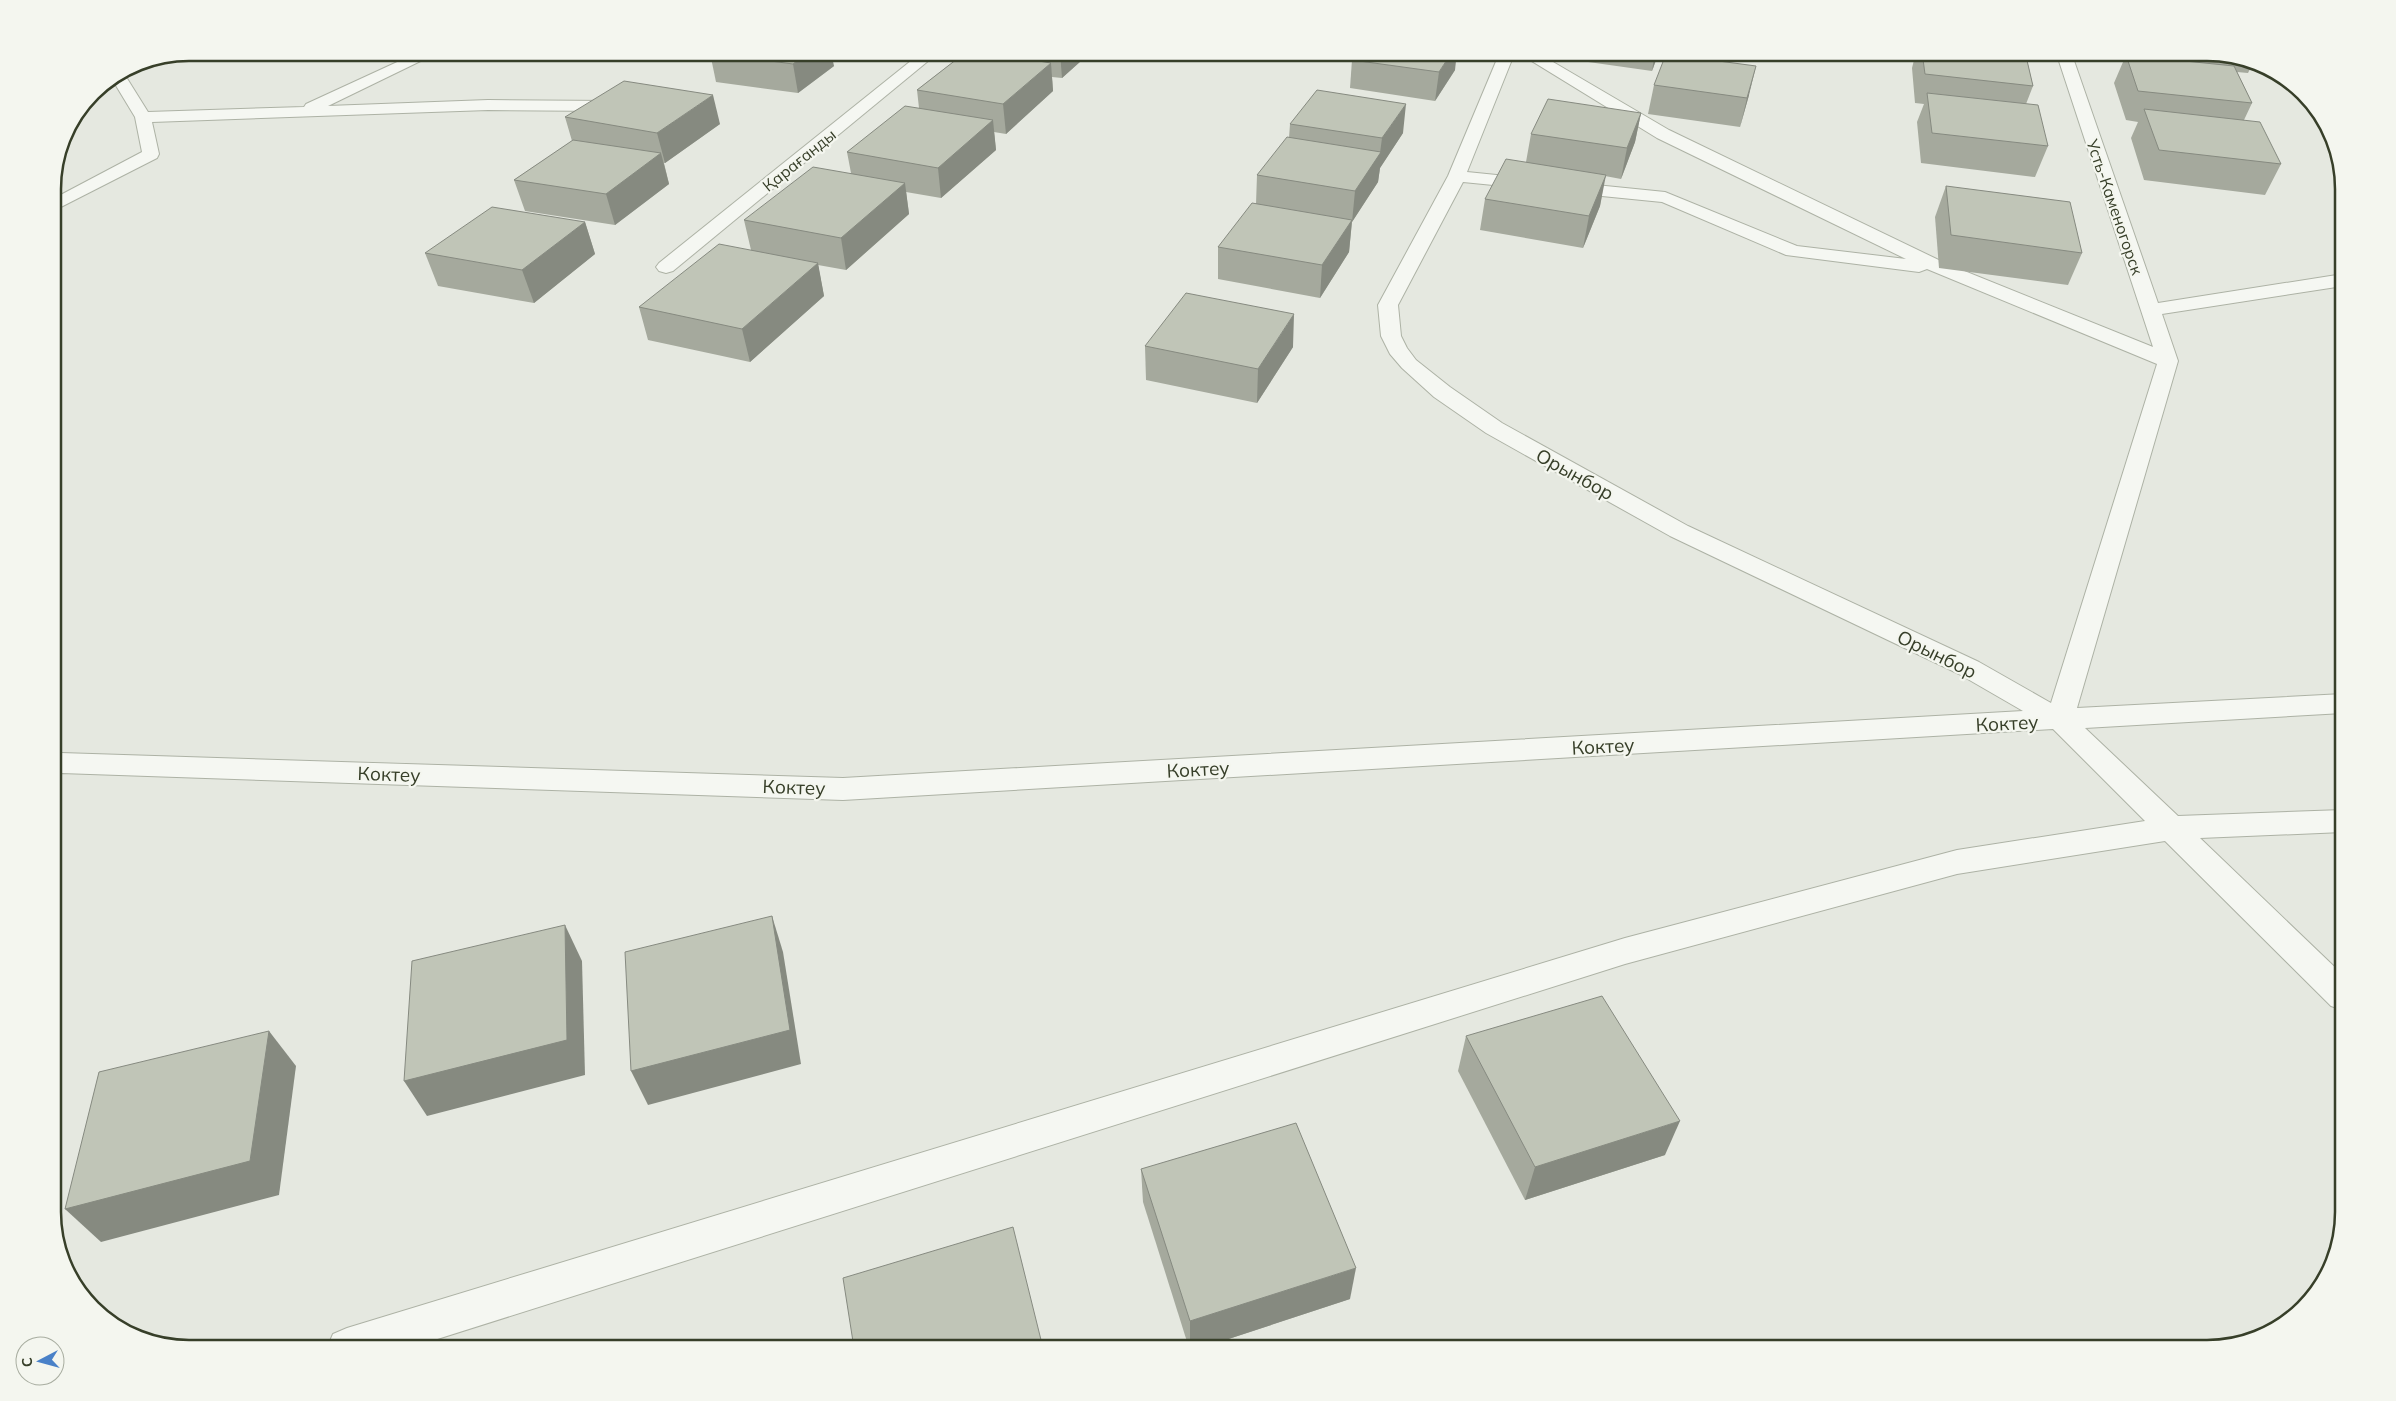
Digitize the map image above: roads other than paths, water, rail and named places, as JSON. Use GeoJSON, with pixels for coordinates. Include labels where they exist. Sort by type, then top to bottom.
{"type":"FeatureCollection","features":[{"type":"Feature","properties":{"kind":"street"},"geometry":{"type":"LineString","coordinates":[[299,113],[412,61]]}},
{"type":"Feature","properties":{"kind":"street","name":"Қарағанды"},"geometry":{"type":"LineString","coordinates":[[666,267],[921,61]]}},
{"type":"Feature","properties":{"kind":"street","name":"Орынбор"},"geometry":{"type":"LineString","coordinates":[[1504,61],[1457,176],[1388,305],[1388,321],[1391,336],[1397,350],[1409,364],[1442,392],[1494,428],[1654,518],[1969,668],[2060,720],[2335,987]]}},
{"type":"Feature","properties":{"kind":"street"},"geometry":{"type":"LineString","coordinates":[[1539,61],[1663,134],[1940,268],[2168,361],[2060,720]]}},
{"type":"Feature","properties":{"kind":"street","name":"Усть-Каменогорск"},"geometry":{"type":"LineString","coordinates":[[2067,61],[2168,361]]}},
{"type":"Feature","properties":{"kind":"street"},"geometry":{"type":"LineString","coordinates":[[62,201],[151,154],[143,117],[121,81]]}},
{"type":"Feature","properties":{"kind":"street"},"geometry":{"type":"LineString","coordinates":[[143,117],[488,105],[609,106]]}},
{"type":"Feature","properties":{"kind":"street"},"geometry":{"type":"LineString","coordinates":[[1457,176],[1666,197],[1793,251],[1940,268]]}},
{"type":"Feature","properties":{"kind":"street"},"geometry":{"type":"LineString","coordinates":[[2150,310],[2334,281]]}},
{"type":"Feature","properties":{"kind":"street","name":"Коктеу"},"geometry":{"type":"LineString","coordinates":[[62,763],[843,789],[2335,704]]}},
{"type":"Feature","properties":{"kind":"street"},"geometry":{"type":"LineString","coordinates":[[374,1340],[1625,952],[1957,862],[2172,828],[2335,821]]}}]}
